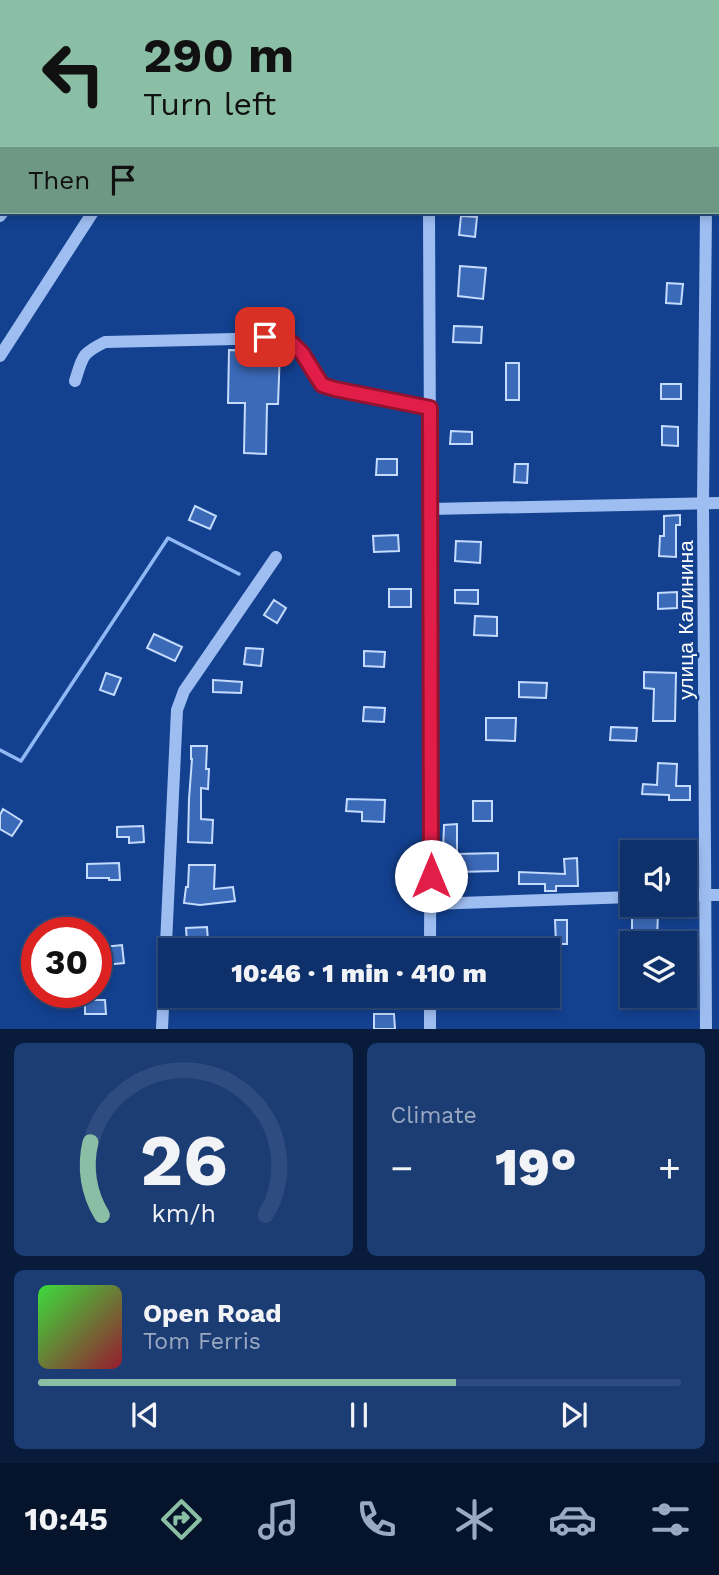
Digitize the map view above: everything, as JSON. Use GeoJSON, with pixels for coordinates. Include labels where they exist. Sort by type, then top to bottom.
{"type":"FeatureCollection","features":[{"type":"Feature","properties":{"kind":"street"},"geometry":{"type":"LineString","coordinates":[[0,356],[92,214]]}},
{"type":"Feature","properties":{"kind":"street"},"geometry":{"type":"LineString","coordinates":[[429,214],[430,938]]}},
{"type":"Feature","properties":{"kind":"street","name":"улица Калинина"},"geometry":{"type":"LineString","coordinates":[[706,214],[706,1029]]}},
{"type":"Feature","properties":{"kind":"street"},"geometry":{"type":"LineString","coordinates":[[75,381],[84,355],[105,342],[282,338],[302,353],[322,385],[430,408]]}},
{"type":"Feature","properties":{"kind":"street"},"geometry":{"type":"LineString","coordinates":[[431,509],[719,503]]}},
{"type":"Feature","properties":{"kind":"street"},"geometry":{"type":"LineString","coordinates":[[162,1029],[177,710],[184,691],[276,557]]}},
{"type":"Feature","properties":{"kind":"street"},"geometry":{"type":"LineString","coordinates":[[697,895],[719,895]]}},
{"type":"Feature","properties":{"kind":"street"},"geometry":{"type":"LineString","coordinates":[[430,904],[620,897]]}},
{"type":"Feature","properties":{"kind":"street"},"geometry":{"type":"LineString","coordinates":[[430,1008],[430,1029]]}},
{"type":"Feature","properties":{"kind":"building"},"geometry":{"type":"Polygon","coordinates":[[[461,216],[477,217],[475,237],[459,235],[461,216]]]}},
{"type":"Feature","properties":{"kind":"building"},"geometry":{"type":"Polygon","coordinates":[[[460,266],[486,268],[483,299],[458,296],[460,266]]]}},
{"type":"Feature","properties":{"kind":"building"},"geometry":{"type":"Polygon","coordinates":[[[667,283],[683,284],[681,304],[666,303],[667,283]]]}},
{"type":"Feature","properties":{"kind":"building"},"geometry":{"type":"Polygon","coordinates":[[[454,326],[482,327],[481,343],[453,342],[454,326]]]}},
{"type":"Feature","properties":{"kind":"building"},"geometry":{"type":"Polygon","coordinates":[[[229,350],[280,351],[278,404],[267,404],[266,454],[244,453],[245,403],[228,403],[229,350]]]}},
{"type":"Feature","properties":{"kind":"building"},"geometry":{"type":"Polygon","coordinates":[[[506,363],[519,363],[519,400],[506,400],[506,363]]]}},
{"type":"Feature","properties":{"kind":"building"},"geometry":{"type":"Polygon","coordinates":[[[661,384],[681,384],[681,399],[661,399],[661,384]]]}},
{"type":"Feature","properties":{"kind":"building"},"geometry":{"type":"Polygon","coordinates":[[[662,426],[678,427],[678,446],[662,445],[662,426]]]}},
{"type":"Feature","properties":{"kind":"building"},"geometry":{"type":"Polygon","coordinates":[[[451,431],[472,432],[472,444],[450,444],[451,431]]]}},
{"type":"Feature","properties":{"kind":"building"},"geometry":{"type":"Polygon","coordinates":[[[377,459],[397,459],[397,475],[376,475],[377,459]]]}},
{"type":"Feature","properties":{"kind":"building"},"geometry":{"type":"Polygon","coordinates":[[[515,464],[528,464],[527,483],[514,482],[515,464]]]}},
{"type":"Feature","properties":{"kind":"building"},"geometry":{"type":"Polygon","coordinates":[[[195,506],[216,516],[210,529],[189,520],[195,506]]]}},
{"type":"Feature","properties":{"kind":"building"},"geometry":{"type":"Polygon","coordinates":[[[680,515],[680,525],[676,525],[676,557],[659,556],[660,536],[664,536],[664,516],[680,515]]]}},
{"type":"Feature","properties":{"kind":"building"},"geometry":{"type":"Polygon","coordinates":[[[398,535],[399,551],[374,552],[373,536],[398,535]]]}},
{"type":"Feature","properties":{"kind":"building"},"geometry":{"type":"Polygon","coordinates":[[[456,541],[481,542],[480,563],[455,561],[456,541]]]}},
{"type":"Feature","properties":{"kind":"building"},"geometry":{"type":"Polygon","coordinates":[[[389,589],[411,589],[411,607],[389,607],[389,589]]]}},
{"type":"Feature","properties":{"kind":"building"},"geometry":{"type":"Polygon","coordinates":[[[455,590],[478,590],[478,604],[455,603],[455,590]]]}},
{"type":"Feature","properties":{"kind":"building"},"geometry":{"type":"Polygon","coordinates":[[[677,592],[677,608],[658,609],[658,593],[677,592]]]}},
{"type":"Feature","properties":{"kind":"building"},"geometry":{"type":"Polygon","coordinates":[[[274,600],[286,608],[277,623],[264,615],[274,600]]]}},
{"type":"Feature","properties":{"kind":"building"},"geometry":{"type":"Polygon","coordinates":[[[475,616],[497,617],[497,636],[474,635],[475,616]]]}},
{"type":"Feature","properties":{"kind":"building"},"geometry":{"type":"Polygon","coordinates":[[[154,634],[182,647],[175,661],[147,648],[154,634]]]}},
{"type":"Feature","properties":{"kind":"building"},"geometry":{"type":"Polygon","coordinates":[[[246,648],[263,649],[261,666],[244,664],[246,648]]]}},
{"type":"Feature","properties":{"kind":"building"},"geometry":{"type":"Polygon","coordinates":[[[364,651],[385,652],[384,667],[364,666],[364,651]]]}},
{"type":"Feature","properties":{"kind":"building"},"geometry":{"type":"Polygon","coordinates":[[[644,672],[676,673],[675,721],[653,721],[654,689],[644,688],[644,672]]]}},
{"type":"Feature","properties":{"kind":"building"},"geometry":{"type":"Polygon","coordinates":[[[106,673],[121,678],[114,695],[100,690],[106,673]]]}},
{"type":"Feature","properties":{"kind":"building"},"geometry":{"type":"Polygon","coordinates":[[[213,680],[242,682],[241,693],[213,692],[213,680]]]}},
{"type":"Feature","properties":{"kind":"building"},"geometry":{"type":"Polygon","coordinates":[[[519,682],[547,683],[546,698],[519,697],[519,682]]]}},
{"type":"Feature","properties":{"kind":"building"},"geometry":{"type":"Polygon","coordinates":[[[364,707],[385,708],[384,722],[363,721],[364,707]]]}},
{"type":"Feature","properties":{"kind":"building"},"geometry":{"type":"Polygon","coordinates":[[[486,718],[516,718],[515,741],[486,740],[486,718]]]}},
{"type":"Feature","properties":{"kind":"building"},"geometry":{"type":"Polygon","coordinates":[[[611,727],[637,728],[636,741],[610,740],[611,727]]]}},
{"type":"Feature","properties":{"kind":"building"},"geometry":{"type":"Polygon","coordinates":[[[191,746],[207,746],[208,789],[201,788],[201,819],[213,820],[212,843],[188,842],[191,746]]]}},
{"type":"Feature","properties":{"kind":"building"},"geometry":{"type":"Polygon","coordinates":[[[658,763],[677,764],[676,786],[690,786],[690,800],[669,800],[669,795],[642,794],[643,784],[657,785],[658,763]]]}},
{"type":"Feature","properties":{"kind":"building"},"geometry":{"type":"Polygon","coordinates":[[[347,799],[385,800],[384,822],[362,821],[362,812],[346,811],[347,799]]]}},
{"type":"Feature","properties":{"kind":"building"},"geometry":{"type":"Polygon","coordinates":[[[473,801],[492,801],[492,821],[473,821],[473,801]]]}},
{"type":"Feature","properties":{"kind":"building"},"geometry":{"type":"Polygon","coordinates":[[[3,809],[22,821],[12,836],[0,829],[3,809]]]}},
{"type":"Feature","properties":{"kind":"building"},"geometry":{"type":"Polygon","coordinates":[[[457,824],[457,850],[443,850],[444,825],[457,824]]]}},
{"type":"Feature","properties":{"kind":"building"},"geometry":{"type":"Polygon","coordinates":[[[143,826],[144,842],[129,843],[129,837],[117,837],[117,827],[143,826]]]}},
{"type":"Feature","properties":{"kind":"building"},"geometry":{"type":"Polygon","coordinates":[[[498,853],[498,871],[457,872],[457,854],[498,853]]]}},
{"type":"Feature","properties":{"kind":"building"},"geometry":{"type":"Polygon","coordinates":[[[577,858],[578,886],[556,886],[556,891],[545,891],[545,884],[519,884],[519,872],[565,874],[564,859],[577,858]]]}},
{"type":"Feature","properties":{"kind":"building"},"geometry":{"type":"Polygon","coordinates":[[[119,863],[120,880],[87,878],[87,864],[119,863]]]}},
{"type":"Feature","properties":{"kind":"building"},"geometry":{"type":"Polygon","coordinates":[[[189,865],[215,865],[214,889],[233,887],[235,901],[200,905],[184,903],[189,865]]]}},
{"type":"Feature","properties":{"kind":"building"},"geometry":{"type":"Polygon","coordinates":[[[632,917],[658,917],[657,931],[632,930],[632,917]]]}},
{"type":"Feature","properties":{"kind":"building"},"geometry":{"type":"Polygon","coordinates":[[[555,920],[567,920],[567,944],[560,944],[560,938],[556,938],[555,920]]]}},
{"type":"Feature","properties":{"kind":"building"},"geometry":{"type":"Polygon","coordinates":[[[207,927],[208,938],[187,938],[186,928],[207,927]]]}},
{"type":"Feature","properties":{"kind":"building"},"geometry":{"type":"Polygon","coordinates":[[[122,945],[124,963],[112,964],[112,946],[122,945]]]}},
{"type":"Feature","properties":{"kind":"building"},"geometry":{"type":"Polygon","coordinates":[[[85,1008],[106,1008],[106,1014],[85,1014],[85,1008]]]}},
{"type":"Feature","properties":{"kind":"building"},"geometry":{"type":"Polygon","coordinates":[[[374,1014],[394,1014],[395,1029],[374,1029],[374,1014]]]}},
{"type":"Feature","properties":{"kind":"waterway"},"geometry":{"type":"LineString","coordinates":[[0,750],[21,761],[168,538],[239,574]]}},
{"type":"Feature","properties":{"kind":"route"},"geometry":{"type":"LineString","coordinates":[[265,337],[282,338],[293,344],[302,353],[322,385],[430,408],[431,876]]}}]}
